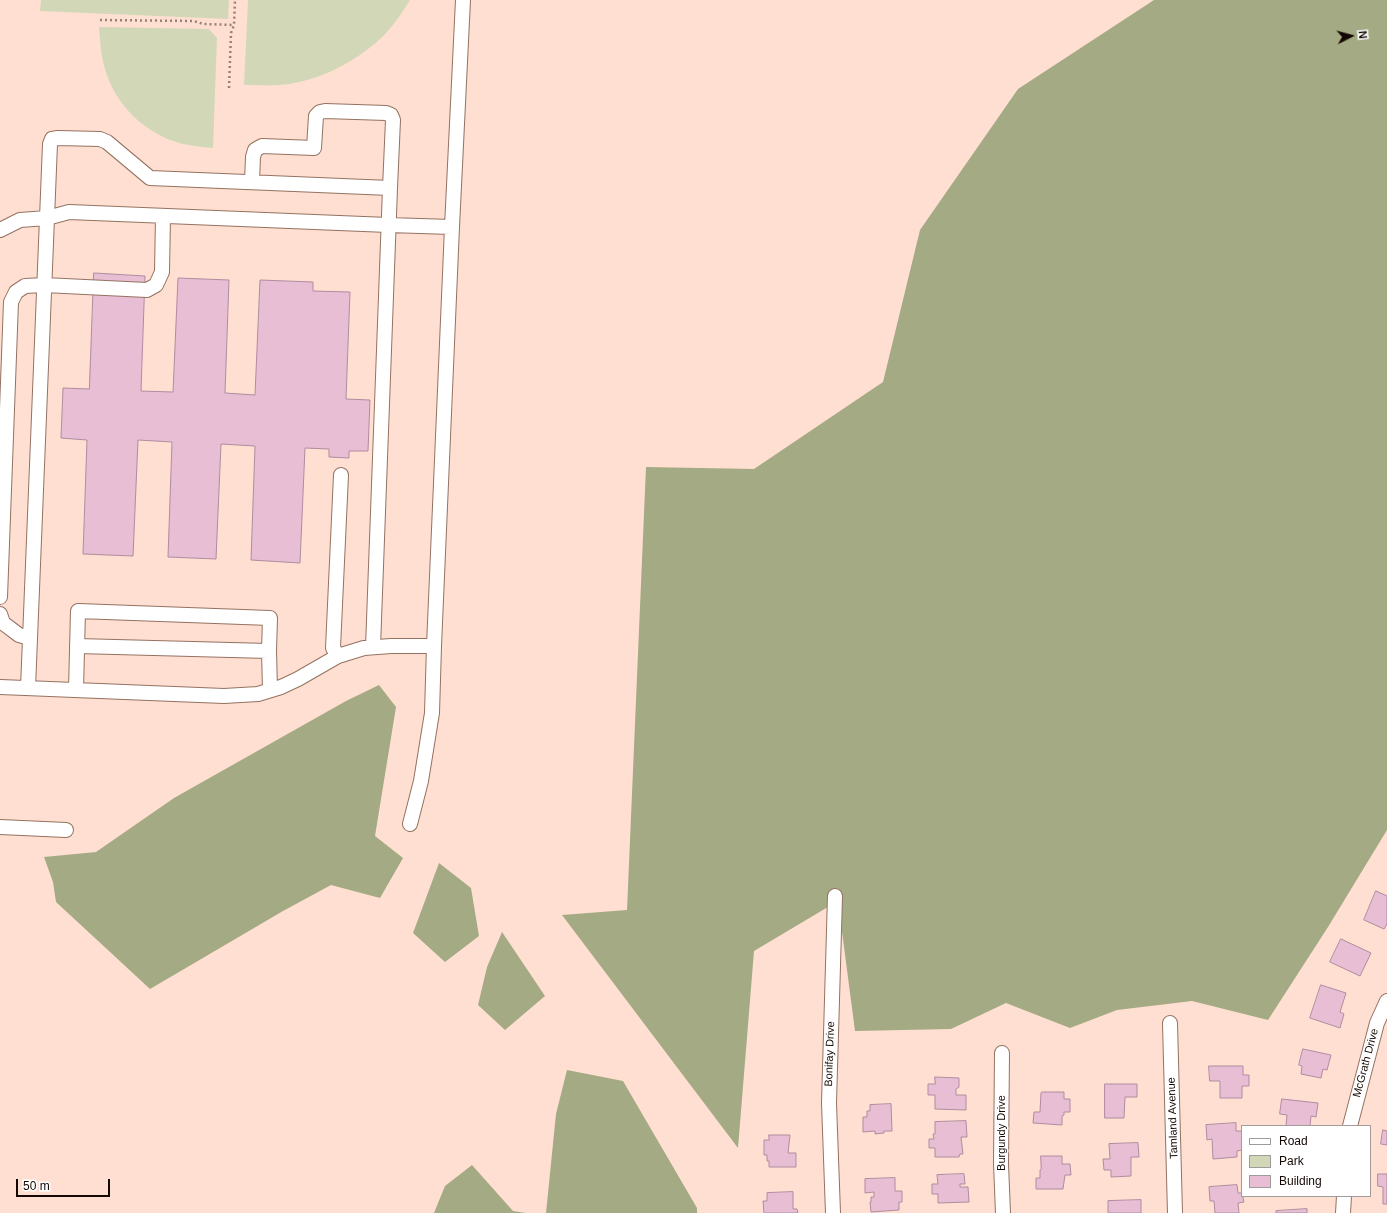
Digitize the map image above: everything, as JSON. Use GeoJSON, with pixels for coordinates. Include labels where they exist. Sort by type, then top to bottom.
{"type":"FeatureCollection","features":[{"type":"Feature","properties":{"kind":"street"},"geometry":{"type":"LineString","coordinates":[[410,824],[421,781],[432,712],[463,0]]}},
{"type":"Feature","properties":{"kind":"street"},"geometry":{"type":"LineString","coordinates":[[252,181],[253,157],[255,150],[262,146],[314,148],[316,116],[320,112],[386,113],[391,115],[393,120],[373,647]]}},
{"type":"Feature","properties":{"kind":"street"},"geometry":{"type":"LineString","coordinates":[[28,688],[50,144],[52,140],[58,138],[100,138],[107,142],[150,178],[252,181],[390,188]]}},
{"type":"Feature","properties":{"kind":"street"},"geometry":{"type":"LineString","coordinates":[[0,230],[20,220],[47,218],[69,212],[452,227]]}},
{"type":"Feature","properties":{"kind":"street"},"geometry":{"type":"LineString","coordinates":[[0,597],[11,302],[16,292],[25,286],[44,285],[147,290],[156,285],[162,272],[164,216]]}},
{"type":"Feature","properties":{"kind":"street"},"geometry":{"type":"LineString","coordinates":[[338,656],[333,648],[341,475]]}},
{"type":"Feature","properties":{"kind":"street"},"geometry":{"type":"LineString","coordinates":[[76,690],[78,611],[270,618],[270,690]]}},
{"type":"Feature","properties":{"kind":"street"},"geometry":{"type":"LineString","coordinates":[[0,614],[3,623],[19,635],[30,638]]}},
{"type":"Feature","properties":{"kind":"street"},"geometry":{"type":"LineString","coordinates":[[77,646],[269,651]]}},
{"type":"Feature","properties":{"kind":"street"},"geometry":{"type":"LineString","coordinates":[[0,687],[224,696],[258,694],[281,688],[338,656],[364,648],[390,646],[434,646]]}},
{"type":"Feature","properties":{"kind":"street"},"geometry":{"type":"LineString","coordinates":[[0,827],[66,830]]}},
{"type":"Feature","properties":{"kind":"street","name":"Bonifay Drive"},"geometry":{"type":"LineString","coordinates":[[833,1213],[829,1103],[835,896]]}},
{"type":"Feature","properties":{"kind":"street","name":"McGrath Drive"},"geometry":{"type":"LineString","coordinates":[[1350,1125],[1377,1023],[1387,1001]]}},
{"type":"Feature","properties":{"kind":"street","name":"Tamland Avenue"},"geometry":{"type":"LineString","coordinates":[[1170,1023],[1175,1213]]}},
{"type":"Feature","properties":{"kind":"street","name":"Burgundy Drive"},"geometry":{"type":"LineString","coordinates":[[1002,1052],[1001,1164],[1003,1213]]}},
{"type":"Feature","properties":{"kind":"street"},"geometry":{"type":"LineString","coordinates":[[1343,1213],[1344,1197]]}},
{"type":"Feature","properties":{"kind":"path"},"geometry":{"type":"LineString","coordinates":[[229,88],[230,33],[234,25],[235,0]]}},
{"type":"Feature","properties":{"kind":"path"},"geometry":{"type":"LineString","coordinates":[[100,20],[194,22],[203,24],[234,25]]}},
{"type":"Feature","properties":{"kind":"green space"},"geometry":{"type":"Polygon","coordinates":[[[41,0],[229,0],[228,19],[40,11],[41,0]]]}},
{"type":"Feature","properties":{"kind":"green space"},"geometry":{"type":"Polygon","coordinates":[[[248,0],[410,0],[387,32],[351,61],[323,75],[308,80],[278,85],[244,85],[248,0]]]}},
{"type":"Feature","properties":{"kind":"green space"},"geometry":{"type":"Polygon","coordinates":[[[1154,0],[1387,0],[1387,830],[1328,927],[1268,1020],[1192,1001],[1117,1010],[1070,1028],[1006,1003],[951,1029],[855,1031],[838,901],[754,951],[738,1148],[562,915],[627,910],[646,467],[754,469],[883,382],[920,230],[1018,89],[1154,0]]]}},
{"type":"Feature","properties":{"kind":"green space"},"geometry":{"type":"Polygon","coordinates":[[[99,27],[209,29],[217,38],[213,148],[186,145],[169,140],[157,134],[134,117],[116,95],[110,82],[103,59],[99,27]]]}},
{"type":"Feature","properties":{"kind":"green space"},"geometry":{"type":"Polygon","coordinates":[[[379,685],[396,707],[375,836],[403,858],[380,898],[331,885],[283,911],[150,989],[56,902],[53,882],[44,857],[96,852],[174,798],[346,701],[379,685]]]}},
{"type":"Feature","properties":{"kind":"green space"},"geometry":{"type":"Polygon","coordinates":[[[439,863],[471,888],[479,936],[445,962],[413,933],[439,863]]]}},
{"type":"Feature","properties":{"kind":"green space"},"geometry":{"type":"Polygon","coordinates":[[[502,932],[545,996],[505,1030],[478,1005],[487,967],[502,932]]]}},
{"type":"Feature","properties":{"kind":"green space"},"geometry":{"type":"Polygon","coordinates":[[[567,1070],[623,1081],[697,1208],[697,1213],[546,1213],[556,1114],[567,1070]]]}},
{"type":"Feature","properties":{"kind":"green space"},"geometry":{"type":"Polygon","coordinates":[[[472,1165],[513,1211],[526,1213],[434,1213],[445,1186],[472,1165]]]}},
{"type":"Feature","properties":{"kind":"building"},"geometry":{"type":"Polygon","coordinates":[[[94,273],[145,276],[141,391],[173,392],[178,278],[229,280],[225,393],[255,395],[260,280],[313,282],[313,291],[350,292],[346,399],[370,400],[368,451],[349,451],[349,458],[329,457],[329,449],[305,448],[300,563],[251,560],[255,446],[221,444],[216,559],[168,557],[172,442],[138,440],[133,556],[83,554],[87,440],[61,438],[63,388],[89,389],[94,273]]]}},
{"type":"Feature","properties":{"kind":"building"},"geometry":{"type":"Polygon","coordinates":[[[1376,891],[1387,896],[1387,924],[1384,929],[1364,920],[1376,891]]]}},
{"type":"Feature","properties":{"kind":"building"},"geometry":{"type":"Polygon","coordinates":[[[1341,939],[1371,953],[1360,976],[1330,962],[1341,939]]]}},
{"type":"Feature","properties":{"kind":"building"},"geometry":{"type":"Polygon","coordinates":[[[1321,985],[1346,993],[1340,1012],[1344,1014],[1340,1028],[1310,1018],[1321,985]]]}},
{"type":"Feature","properties":{"kind":"building"},"geometry":{"type":"Polygon","coordinates":[[[1303,1049],[1331,1055],[1327,1070],[1323,1069],[1321,1078],[1301,1074],[1302,1066],[1299,1065],[1303,1049]]]}},
{"type":"Feature","properties":{"kind":"building"},"geometry":{"type":"Polygon","coordinates":[[[1209,1066],[1243,1066],[1243,1075],[1249,1075],[1249,1086],[1242,1086],[1242,1098],[1220,1098],[1220,1081],[1210,1081],[1209,1066]]]}},
{"type":"Feature","properties":{"kind":"building"},"geometry":{"type":"Polygon","coordinates":[[[935,1077],[959,1078],[959,1087],[956,1089],[956,1095],[966,1095],[966,1110],[935,1109],[935,1095],[928,1095],[928,1084],[935,1084],[935,1077]]]}},
{"type":"Feature","properties":{"kind":"building"},"geometry":{"type":"Polygon","coordinates":[[[1105,1084],[1137,1084],[1137,1097],[1125,1097],[1124,1118],[1105,1118],[1105,1084]]]}},
{"type":"Feature","properties":{"kind":"building"},"geometry":{"type":"Polygon","coordinates":[[[1064,1092],[1064,1099],[1070,1099],[1070,1112],[1064,1112],[1064,1115],[1062,1116],[1062,1125],[1033,1123],[1034,1112],[1040,1112],[1041,1093],[1064,1092]]]}},
{"type":"Feature","properties":{"kind":"building"},"geometry":{"type":"Polygon","coordinates":[[[1282,1099],[1318,1103],[1316,1117],[1311,1116],[1310,1125],[1286,1125],[1287,1115],[1280,1114],[1282,1099]]]}},
{"type":"Feature","properties":{"kind":"building"},"geometry":{"type":"Polygon","coordinates":[[[891,1104],[892,1131],[884,1131],[884,1133],[875,1134],[875,1131],[863,1132],[863,1117],[867,1117],[867,1111],[870,1111],[870,1105],[891,1104]]]}},
{"type":"Feature","properties":{"kind":"building"},"geometry":{"type":"Polygon","coordinates":[[[966,1121],[967,1137],[961,1137],[963,1154],[960,1154],[959,1157],[935,1157],[935,1148],[929,1148],[929,1139],[934,1139],[933,1134],[935,1134],[935,1122],[966,1121]]]}},
{"type":"Feature","properties":{"kind":"building"},"geometry":{"type":"Polygon","coordinates":[[[1236,1123],[1236,1131],[1241,1131],[1241,1150],[1237,1151],[1237,1157],[1213,1159],[1212,1139],[1207,1140],[1206,1125],[1236,1123]]]}},
{"type":"Feature","properties":{"kind":"building"},"geometry":{"type":"Polygon","coordinates":[[[1383,1130],[1387,1131],[1387,1145],[1381,1144],[1383,1130]]]}},
{"type":"Feature","properties":{"kind":"building"},"geometry":{"type":"Polygon","coordinates":[[[769,1135],[790,1135],[788,1153],[796,1153],[796,1167],[769,1167],[767,1155],[764,1155],[764,1140],[769,1140],[769,1135]]]}},
{"type":"Feature","properties":{"kind":"building"},"geometry":{"type":"Polygon","coordinates":[[[1138,1143],[1139,1157],[1131,1157],[1131,1176],[1111,1177],[1111,1170],[1104,1170],[1103,1159],[1110,1159],[1109,1144],[1138,1143]]]}},
{"type":"Feature","properties":{"kind":"building"},"geometry":{"type":"Polygon","coordinates":[[[1041,1156],[1062,1156],[1062,1164],[1070,1164],[1071,1175],[1065,1175],[1063,1189],[1036,1189],[1036,1178],[1040,1178],[1041,1156]]]}},
{"type":"Feature","properties":{"kind":"building"},"geometry":{"type":"Polygon","coordinates":[[[964,1174],[965,1184],[960,1184],[960,1187],[968,1187],[969,1202],[938,1203],[938,1194],[932,1194],[932,1184],[938,1184],[937,1175],[964,1174]]]}},
{"type":"Feature","properties":{"kind":"building"},"geometry":{"type":"Polygon","coordinates":[[[1378,1174],[1387,1174],[1387,1204],[1383,1204],[1383,1187],[1378,1186],[1378,1174]]]}},
{"type":"Feature","properties":{"kind":"building"},"geometry":{"type":"Polygon","coordinates":[[[895,1178],[895,1191],[902,1191],[902,1202],[899,1202],[899,1210],[871,1212],[870,1202],[871,1197],[874,1197],[874,1192],[865,1193],[865,1179],[895,1178]]]}},
{"type":"Feature","properties":{"kind":"building"},"geometry":{"type":"Polygon","coordinates":[[[1237,1185],[1238,1193],[1241,1193],[1241,1197],[1243,1197],[1244,1202],[1238,1203],[1239,1213],[1215,1213],[1214,1201],[1210,1201],[1209,1187],[1237,1185]]]}},
{"type":"Feature","properties":{"kind":"building"},"geometry":{"type":"Polygon","coordinates":[[[793,1192],[793,1209],[797,1209],[798,1213],[764,1213],[763,1201],[767,1201],[767,1193],[793,1192]]]}},
{"type":"Feature","properties":{"kind":"building"},"geometry":{"type":"Polygon","coordinates":[[[1141,1200],[1141,1213],[1108,1213],[1108,1201],[1141,1200]]]}},
{"type":"Feature","properties":{"kind":"building"},"geometry":{"type":"Polygon","coordinates":[[[1307,1209],[1307,1213],[1276,1213],[1276,1211],[1307,1209]]]}}]}
